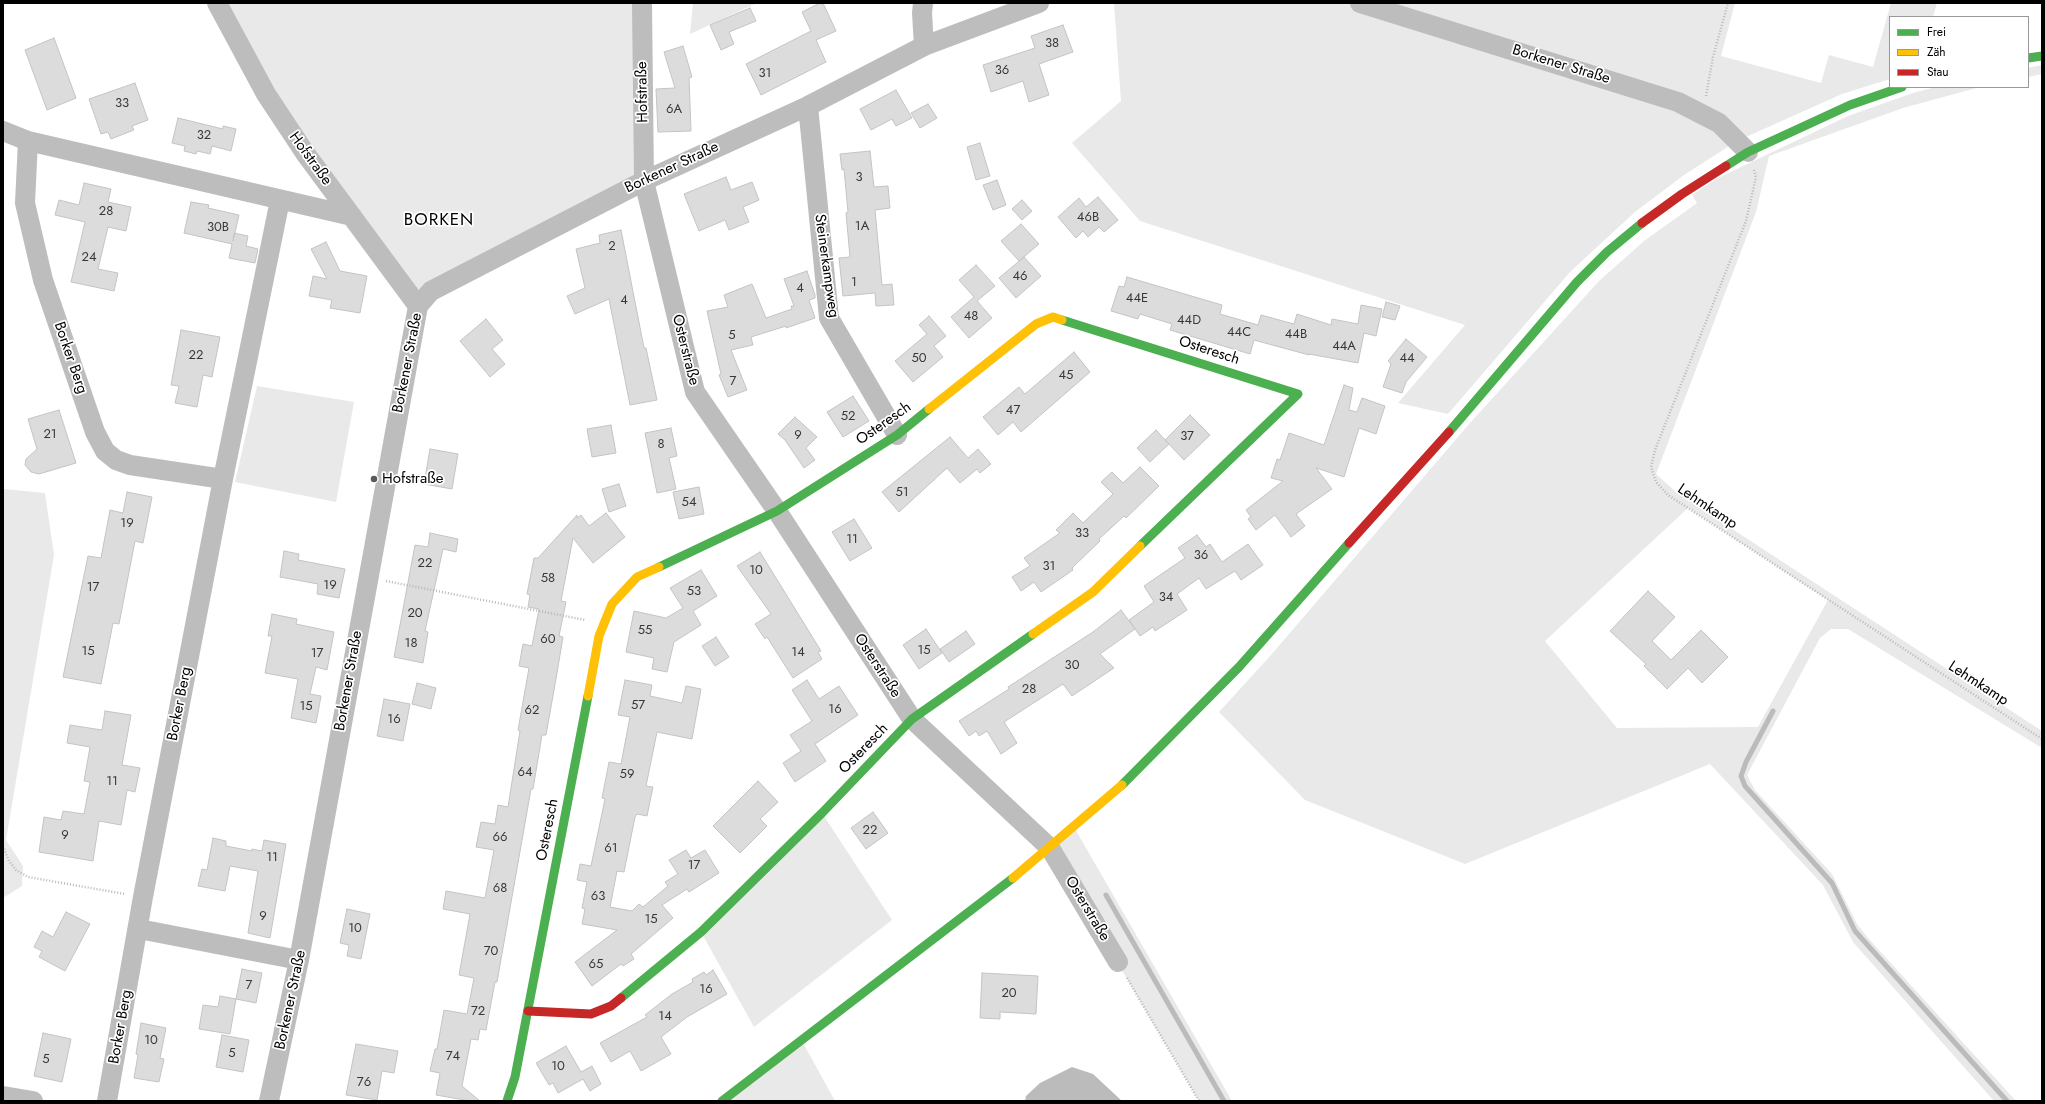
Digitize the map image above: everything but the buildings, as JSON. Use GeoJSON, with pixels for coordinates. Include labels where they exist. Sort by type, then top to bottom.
{"type":"FeatureCollection","features":[{"type":"Feature","properties":{"kind":"street","name":"Hofstraße"},"geometry":{"type":"LineString","coordinates":[[217,3],[266,94],[304,153],[418,306]]}},
{"type":"Feature","properties":{"kind":"street","name":"Hofstraße"},"geometry":{"type":"LineString","coordinates":[[642,3],[644,181]]}},
{"type":"Feature","properties":{"kind":"street"},"geometry":{"type":"LineString","coordinates":[[923,3],[922,13],[924,46]]}},
{"type":"Feature","properties":{"kind":"street","name":"Borkener Straße"},"geometry":{"type":"LineString","coordinates":[[269,1101],[299,960],[418,306],[431,291],[644,181],[808,106],[924,46],[1037,3]]}},
{"type":"Feature","properties":{"kind":"street","name":"Borkener Straße"},"geometry":{"type":"LineString","coordinates":[[1360,3],[1678,102],[1719,123],[1748,152]]}},
{"type":"Feature","properties":{"kind":"street"},"geometry":{"type":"LineString","coordinates":[[2029,58],[2042,56]]}},
{"type":"Feature","properties":{"kind":"street"},"geometry":{"type":"LineString","coordinates":[[722,1101],[914,955],[1050,848],[1118,788],[1239,667],[1461,418],[1577,282],[1607,252],[1642,223],[1682,194],[1748,152],[1850,105],[1899,88]]}},
{"type":"Feature","properties":{"kind":"street","name":"Steinerkampweg"},"geometry":{"type":"LineString","coordinates":[[808,106],[829,318],[897,434]]}},
{"type":"Feature","properties":{"kind":"street"},"geometry":{"type":"LineString","coordinates":[[3,131],[28,141],[352,216]]}},
{"type":"Feature","properties":{"kind":"street","name":"Borker Berg"},"geometry":{"type":"LineString","coordinates":[[28,141],[25,203],[43,280],[95,432],[105,451],[116,460],[130,465],[223,479]]}},
{"type":"Feature","properties":{"kind":"street","name":"Osterstraße"},"geometry":{"type":"LineString","coordinates":[[644,181],[695,392],[777,511],[912,719],[1050,848],[1118,962]]}},
{"type":"Feature","properties":{"kind":"street","name":"Borker Berg"},"geometry":{"type":"LineString","coordinates":[[107,1101],[139,929],[143,898],[223,479],[280,200]]}},
{"type":"Feature","properties":{"kind":"street","name":"Osteresch"},"geometry":{"type":"LineString","coordinates":[[507,1101],[515,1077],[599,636],[612,604],[637,577],[777,511],[897,434],[1036,324],[1053,317],[1298,394],[1093,592],[912,719],[822,813],[701,932],[611,1006],[591,1014],[528,1011]]}},
{"type":"Feature","properties":{"kind":"street"},"geometry":{"type":"LineString","coordinates":[[139,929],[299,960]]}},
{"type":"Feature","properties":{"kind":"street"},"geometry":{"type":"LineString","coordinates":[[3,1096],[33,1101]]}},
{"type":"Feature","properties":{"kind":"path"},"geometry":{"type":"LineString","coordinates":[[1702,115],[1714,57],[1728,3]]}},
{"type":"Feature","properties":{"kind":"path","name":"Lehmkamp"},"geometry":{"type":"LineString","coordinates":[[1748,152],[1756,177],[1746,220],[1655,450],[1651,467],[1656,482],[1668,495],[2042,739]]}},
{"type":"Feature","properties":{"kind":"path"},"geometry":{"type":"LineString","coordinates":[[368,577],[603,624]]}},
{"type":"Feature","properties":{"kind":"path"},"geometry":{"type":"LineString","coordinates":[[3,846],[9,861],[16,870],[28,876],[143,898]]}},
{"type":"Feature","properties":{"kind":"path"},"geometry":{"type":"LineString","coordinates":[[1118,962],[1199,1101]]}},
{"type":"Feature","properties":{"kind":"shaded area"},"geometry":{"type":"Polygon","coordinates":[[[223,3],[642,3],[644,181],[418,306],[305,153],[223,3]]]}},
{"type":"Feature","properties":{"kind":"shaded area"},"geometry":{"type":"Polygon","coordinates":[[[693,3],[757,3],[690,34],[693,3]]]}},
{"type":"Feature","properties":{"kind":"shaded area"},"geometry":{"type":"Polygon","coordinates":[[[1114,3],[1735,3],[1721,56],[1821,83],[1829,55],[1873,67],[1891,3],[1937,3],[1933,16],[1889,16],[1889,79],[1842,94],[1737,141],[1684,175],[1635,212],[1570,272],[1448,414],[1398,403],[1465,325],[1140,221],[1072,143],[1121,101],[1114,3]]]}},
{"type":"Feature","properties":{"kind":"shaded area"},"geometry":{"type":"Polygon","coordinates":[[[2042,65],[2042,74],[2029,77],[2029,68],[2042,65]]]}},
{"type":"Feature","properties":{"kind":"shaded area"},"geometry":{"type":"Polygon","coordinates":[[[1932,88],[1976,88],[1903,108],[1769,156],[1756,212],[1656,474],[1677,493],[2042,731],[2042,748],[1848,629],[1831,629],[1820,638],[1747,775],[1755,790],[1832,874],[1857,924],[1868,938],[2016,1101],[1994,1101],[1853,942],[1823,885],[1710,764],[1465,864],[1305,800],[1219,712],[1271,655],[1470,423],[1599,281],[1644,241],[1697,203],[1692,195],[1718,178],[1848,116],[1913,93],[1932,88]],[[1688,508],[1545,641],[1617,728],[1758,727],[1828,600],[1688,508]]]}},
{"type":"Feature","properties":{"kind":"shaded area"},"geometry":{"type":"Polygon","coordinates":[[[257,386],[354,402],[336,502],[235,482],[257,386]]]}},
{"type":"Feature","properties":{"kind":"shaded area"},"geometry":{"type":"Polygon","coordinates":[[[3,486],[4,489],[45,493],[54,555],[6,840],[23,866],[22,886],[3,898],[3,486]]]}},
{"type":"Feature","properties":{"kind":"shaded area"},"geometry":{"type":"Polygon","coordinates":[[[822,813],[892,920],[754,1027],[701,932],[822,813]]]}},
{"type":"Feature","properties":{"kind":"shaded area"},"geometry":{"type":"Polygon","coordinates":[[[1074,827],[1232,1101],[1199,1101],[1050,848],[1074,827]]]}},
{"type":"Feature","properties":{"kind":"shaded area"},"geometry":{"type":"Polygon","coordinates":[[[802,1041],[835,1101],[722,1101],[802,1041]]]}},
{"type":"Feature","properties":{"kind":"shaded area"},"geometry":{"type":"Polygon","coordinates":[[[1072,1067],[1093,1074],[1122,1101],[1025,1101],[1026,1096],[1040,1083],[1072,1067]]]}},
{"type":"Feature","properties":{"kind":"waterway"},"geometry":{"type":"LineString","coordinates":[[1773,711],[1746,762],[1741,776],[1745,786],[1832,883],[1855,931],[2007,1101]]}},
{"type":"Feature","properties":{"kind":"waterway"},"geometry":{"type":"LineString","coordinates":[[1106,895],[1224,1101]]}},
{"type":"Feature","properties":{"kind":"traffic: fast"},"geometry":{"type":"LineString","coordinates":[[2029,58],[2042,56]]}},
{"type":"Feature","properties":{"kind":"traffic: fast"},"geometry":{"type":"LineString","coordinates":[[1726,166],[1748,152],[1850,105],[1899,88]]}},
{"type":"Feature","properties":{"kind":"traffic: fast"},"geometry":{"type":"LineString","coordinates":[[1449,432],[1577,282],[1607,252],[1642,223]]}},
{"type":"Feature","properties":{"kind":"traffic: fast"},"geometry":{"type":"LineString","coordinates":[[1062,320],[1298,394],[1140,546]]}},
{"type":"Feature","properties":{"kind":"traffic: fast"},"geometry":{"type":"LineString","coordinates":[[659,567],[777,511],[897,435],[929,409]]}},
{"type":"Feature","properties":{"kind":"traffic: fast"},"geometry":{"type":"LineString","coordinates":[[1122,785],[1239,667],[1349,543]]}},
{"type":"Feature","properties":{"kind":"traffic: fast"},"geometry":{"type":"LineString","coordinates":[[621,998],[701,932],[822,813],[912,719],[1033,634]]}},
{"type":"Feature","properties":{"kind":"traffic: fast"},"geometry":{"type":"LineString","coordinates":[[507,1101],[515,1077],[588,696]]}},
{"type":"Feature","properties":{"kind":"traffic: fast"},"geometry":{"type":"LineString","coordinates":[[722,1101],[1013,878]]}},
{"type":"Feature","properties":{"kind":"traffic: slow"},"geometry":{"type":"LineString","coordinates":[[929,409],[1036,324],[1053,317],[1062,320]]}},
{"type":"Feature","properties":{"kind":"traffic: slow"},"geometry":{"type":"LineString","coordinates":[[1033,634],[1093,592],[1140,546]]}},
{"type":"Feature","properties":{"kind":"traffic: slow"},"geometry":{"type":"LineString","coordinates":[[588,696],[599,636],[612,604],[637,577],[659,567]]}},
{"type":"Feature","properties":{"kind":"traffic: slow"},"geometry":{"type":"LineString","coordinates":[[1013,878],[1122,785]]}},
{"type":"Feature","properties":{"kind":"traffic: jam"},"geometry":{"type":"LineString","coordinates":[[1642,223],[1682,194],[1726,166]]}},
{"type":"Feature","properties":{"kind":"traffic: jam"},"geometry":{"type":"LineString","coordinates":[[1349,543],[1449,432]]}},
{"type":"Feature","properties":{"kind":"traffic: jam"},"geometry":{"type":"LineString","coordinates":[[528,1011],[591,1014],[611,1006],[621,998]]}},
{"type":"Feature","properties":{"kind":"place","name":"Hofstraße"},"geometry":{"type":"Point","coordinates":[374,479]}},
{"type":"Feature","properties":{"kind":"district","name":"BORKEN"},"geometry":{"type":"Point","coordinates":[439,221]}}]}
